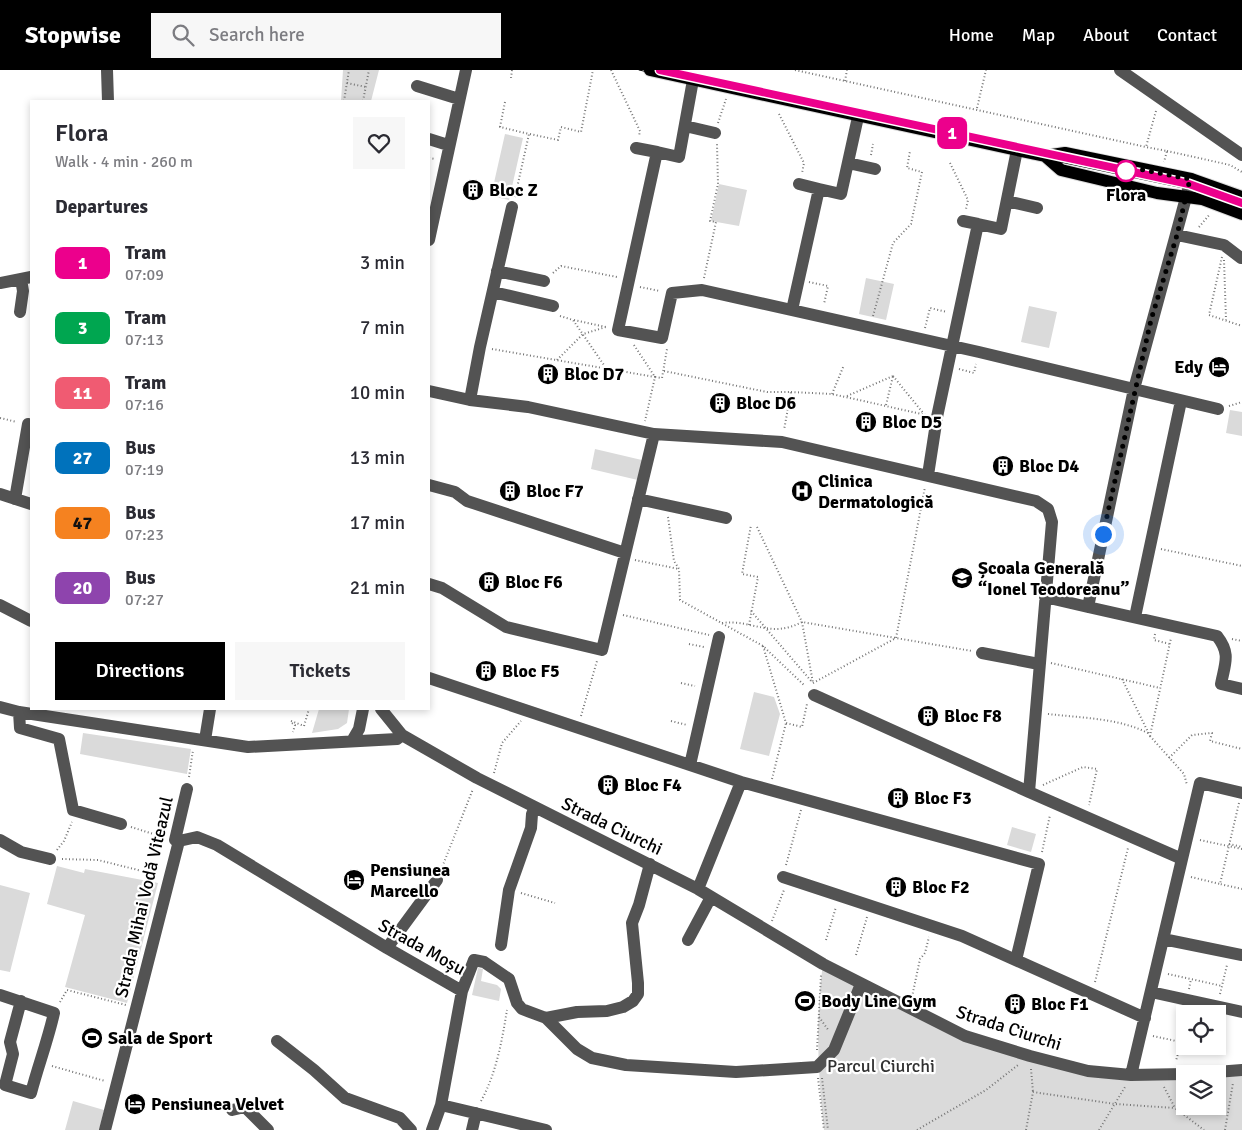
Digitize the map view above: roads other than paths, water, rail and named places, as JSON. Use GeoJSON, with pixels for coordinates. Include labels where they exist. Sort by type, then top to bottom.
{"type":"FeatureCollection","features":[{"type":"Feature","properties":{"kind":"main road"},"geometry":{"type":"LineString","coordinates":[[650,70],[858,117],[1045,156],[1065,153],[1190,179],[1242,196]]}},
{"type":"Feature","properties":{"kind":"main road"},"geometry":{"type":"LineString","coordinates":[[1045,156],[1061,170],[1157,193],[1186,196],[1218,204],[1242,214]]}},
{"type":"Feature","properties":{"kind":"street"},"geometry":{"type":"LineString","coordinates":[[107,70],[108,100]]}},
{"type":"Feature","properties":{"kind":"street"},"geometry":{"type":"LineString","coordinates":[[430,235],[448,145],[466,70]]}},
{"type":"Feature","properties":{"kind":"street"},"geometry":{"type":"LineString","coordinates":[[1120,70],[1242,155]]}},
{"type":"Feature","properties":{"kind":"street"},"geometry":{"type":"LineString","coordinates":[[636,148],[678,157],[693,80]]}},
{"type":"Feature","properties":{"kind":"street"},"geometry":{"type":"LineString","coordinates":[[417,86],[459,99]]}},
{"type":"Feature","properties":{"kind":"street"},"geometry":{"type":"LineString","coordinates":[[799,184],[841,194],[858,117]]}},
{"type":"Feature","properties":{"kind":"street"},"geometry":{"type":"LineString","coordinates":[[685,126],[715,133]]}},
{"type":"Feature","properties":{"kind":"street"},"geometry":{"type":"LineString","coordinates":[[430,139],[448,145]]}},
{"type":"Feature","properties":{"kind":"street"},"geometry":{"type":"LineString","coordinates":[[963,221],[1000,229],[1017,150]]}},
{"type":"Feature","properties":{"kind":"street"},"geometry":{"type":"LineString","coordinates":[[657,152],[629,282],[616,329],[662,338],[672,293],[702,290],[923,339],[1218,409]]}},
{"type":"Feature","properties":{"kind":"street"},"geometry":{"type":"LineString","coordinates":[[848,163],[875,169]]}},
{"type":"Feature","properties":{"kind":"street"},"geometry":{"type":"LineString","coordinates":[[1088,607],[1134,389],[1151,320],[1177,235],[1190,179]]}},
{"type":"Feature","properties":{"kind":"street"},"geometry":{"type":"LineString","coordinates":[[792,310],[819,189]]}},
{"type":"Feature","properties":{"kind":"street"},"geometry":{"type":"LineString","coordinates":[[1007,201],[1037,208]]}},
{"type":"Feature","properties":{"kind":"street"},"geometry":{"type":"LineString","coordinates":[[470,400],[512,207]]}},
{"type":"Feature","properties":{"kind":"street"},"geometry":{"type":"LineString","coordinates":[[928,475],[930,416],[948,367],[978,224]]}},
{"type":"Feature","properties":{"kind":"street"},"geometry":{"type":"LineString","coordinates":[[1177,235],[1224,245],[1241,258]]}},
{"type":"Feature","properties":{"kind":"street"},"geometry":{"type":"LineString","coordinates":[[498,271],[544,281]]}},
{"type":"Feature","properties":{"kind":"street"},"geometry":{"type":"LineString","coordinates":[[0,283],[26,278],[20,312]]}},
{"type":"Feature","properties":{"kind":"street"},"geometry":{"type":"LineString","coordinates":[[492,292],[553,306]]}},
{"type":"Feature","properties":{"kind":"street"},"geometry":{"type":"LineString","coordinates":[[430,391],[470,400],[528,407],[648,433],[782,442],[1036,501],[1048,509],[1052,522],[1029,792]]}},
{"type":"Feature","properties":{"kind":"street"},"geometry":{"type":"LineString","coordinates":[[1135,617],[1181,400]]}},
{"type":"Feature","properties":{"kind":"street"},"geometry":{"type":"LineString","coordinates":[[15,499],[28,424]]}},
{"type":"Feature","properties":{"kind":"street"},"geometry":{"type":"LineString","coordinates":[[430,584],[442,588],[458,600],[506,627],[602,650],[638,499],[648,433]]}},
{"type":"Feature","properties":{"kind":"street"},"geometry":{"type":"LineString","coordinates":[[430,485],[455,492],[467,501],[624,556]]}},
{"type":"Feature","properties":{"kind":"street"},"geometry":{"type":"LineString","coordinates":[[0,494],[30,504]]}},
{"type":"Feature","properties":{"kind":"street"},"geometry":{"type":"LineString","coordinates":[[638,499],[726,518]]}},
{"type":"Feature","properties":{"kind":"street"},"geometry":{"type":"LineString","coordinates":[[1045,597],[1217,636],[1226,646],[1226,658],[1221,684],[1242,688]]}},
{"type":"Feature","properties":{"kind":"street"},"geometry":{"type":"LineString","coordinates":[[0,605],[30,620]]}},
{"type":"Feature","properties":{"kind":"street"},"geometry":{"type":"LineString","coordinates":[[690,765],[718,643]]}},
{"type":"Feature","properties":{"kind":"street"},"geometry":{"type":"LineString","coordinates":[[982,653],[1040,664]]}},
{"type":"Feature","properties":{"kind":"street"},"geometry":{"type":"LineString","coordinates":[[430,678],[740,782],[1039,864],[1016,960]]}},
{"type":"Feature","properties":{"kind":"street"},"geometry":{"type":"LineString","coordinates":[[814,689],[822,700],[1182,859]]}},
{"type":"Feature","properties":{"kind":"street"},"geometry":{"type":"LineString","coordinates":[[0,707],[19,712],[248,747],[397,739],[402,735],[382,710]]}},
{"type":"Feature","properties":{"kind":"street"},"geometry":{"type":"LineString","coordinates":[[200,739],[210,710]]}},
{"type":"Feature","properties":{"kind":"street"},"geometry":{"type":"LineString","coordinates":[[352,741],[359,730],[364,710]]}},
{"type":"Feature","properties":{"kind":"street"},"geometry":{"type":"LineString","coordinates":[[19,712],[20,728],[59,739],[73,810],[121,824]]}},
{"type":"Feature","properties":{"kind":"street","name":"Strada Ciurchi"},"geometry":{"type":"LineString","coordinates":[[402,735],[477,778],[698,889],[823,964],[965,1036],[1088,1071],[1131,1075],[1176,1074]]}},
{"type":"Feature","properties":{"kind":"street"},"geometry":{"type":"LineString","coordinates":[[698,889],[740,782]]}},
{"type":"Feature","properties":{"kind":"street"},"geometry":{"type":"LineString","coordinates":[[1131,1075],[1200,783],[1242,793]]}},
{"type":"Feature","properties":{"kind":"street","name":"Strada Mihai Vodă Viteazul"},"geometry":{"type":"LineString","coordinates":[[105,1130],[169,877],[187,790]]}},
{"type":"Feature","properties":{"kind":"street"},"geometry":{"type":"LineString","coordinates":[[501,945],[509,890],[531,828],[532,814],[535,807]]}},
{"type":"Feature","properties":{"kind":"street","name":"Strada Moșu"},"geometry":{"type":"LineString","coordinates":[[177,841],[197,837],[217,845],[386,948],[462,991],[474,960],[484,962],[508,979],[517,1003],[522,1009],[546,1018],[577,1048],[592,1058],[626,1065],[736,1072],[817,1067],[834,1050],[861,984]]}},
{"type":"Feature","properties":{"kind":"street"},"geometry":{"type":"LineString","coordinates":[[0,840],[21,852],[50,859]]}},
{"type":"Feature","properties":{"kind":"street"},"geometry":{"type":"LineString","coordinates":[[546,1018],[577,1012],[607,1011],[633,1002],[638,994],[638,982],[632,922],[640,905],[650,864]]}},
{"type":"Feature","properties":{"kind":"street"},"geometry":{"type":"LineString","coordinates":[[786,878],[933,925],[1145,1018]]}},
{"type":"Feature","properties":{"kind":"street"},"geometry":{"type":"LineString","coordinates":[[386,948],[437,880]]}},
{"type":"Feature","properties":{"kind":"street"},"geometry":{"type":"LineString","coordinates":[[688,940],[711,897]]}},
{"type":"Feature","properties":{"kind":"street"},"geometry":{"type":"LineString","coordinates":[[1163,939],[1236,954]]}},
{"type":"Feature","properties":{"kind":"street"},"geometry":{"type":"LineString","coordinates":[[432,1130],[441,1105],[462,991]]}},
{"type":"Feature","properties":{"kind":"street"},"geometry":{"type":"LineString","coordinates":[[1151,992],[1242,1012]]}},
{"type":"Feature","properties":{"kind":"street"},"geometry":{"type":"LineString","coordinates":[[0,995],[22,1001],[54,1013],[45,1050],[39,1061],[31,1093],[5,1086],[13,1054],[10,1042],[22,1001]]}},
{"type":"Feature","properties":{"kind":"street"},"geometry":{"type":"LineString","coordinates":[[277,1041],[314,1070],[345,1098],[400,1118],[411,1130]]}},
{"type":"Feature","properties":{"kind":"street"},"geometry":{"type":"LineString","coordinates":[[1226,1071],[1242,1070]]}},
{"type":"Feature","properties":{"kind":"street"},"geometry":{"type":"LineString","coordinates":[[441,1105],[546,1130]]}},
{"type":"Feature","properties":{"kind":"street"},"geometry":{"type":"LineString","coordinates":[[232,1110],[245,1107],[268,1130]]}},
{"type":"Feature","properties":{"kind":"street"},"geometry":{"type":"LineString","coordinates":[[472,1130],[476,1113]]}},
{"type":"Feature","properties":{"kind":"tram line"},"geometry":{"type":"LineString","coordinates":[[639,70],[857,119],[1188,189],[1222,199],[1242,208]]}},
{"type":"Feature","properties":{"kind":"tram line","name":"1"},"geometry":{"type":"LineString","coordinates":[[660,70],[1189,184],[1242,203]]}},
{"type":"Feature","properties":{"kind":"place","name":"Flora"},"geometry":{"type":"Point","coordinates":[1126,171]}},
{"type":"Feature","properties":{"kind":"place","name":"Bloc Z"},"geometry":{"type":"Point","coordinates":[473,190]}},
{"type":"Feature","properties":{"kind":"place","name":"Edy"},"geometry":{"type":"Point","coordinates":[1219,367]}},
{"type":"Feature","properties":{"kind":"place","name":"Bloc D7"},"geometry":{"type":"Point","coordinates":[548,374]}},
{"type":"Feature","properties":{"kind":"place","name":"Bloc D6"},"geometry":{"type":"Point","coordinates":[720,403]}},
{"type":"Feature","properties":{"kind":"place","name":"Bloc D5"},"geometry":{"type":"Point","coordinates":[866,422]}},
{"type":"Feature","properties":{"kind":"place","name":"Bloc D4"},"geometry":{"type":"Point","coordinates":[1003,466]}},
{"type":"Feature","properties":{"kind":"place","name":"Bloc F7"},"geometry":{"type":"Point","coordinates":[510,491]}},
{"type":"Feature","properties":{"kind":"place","name":"Clinica Dermatologică"},"geometry":{"type":"Point","coordinates":[802,491]}},
{"type":"Feature","properties":{"kind":"place","name":"Școala Generală “Ionel Teodoreanu”"},"geometry":{"type":"Point","coordinates":[962,578]}},
{"type":"Feature","properties":{"kind":"place","name":"Bloc F6"},"geometry":{"type":"Point","coordinates":[489,582]}},
{"type":"Feature","properties":{"kind":"place","name":"Bloc F5"},"geometry":{"type":"Point","coordinates":[486,671]}},
{"type":"Feature","properties":{"kind":"place","name":"Bloc F8"},"geometry":{"type":"Point","coordinates":[928,716]}},
{"type":"Feature","properties":{"kind":"place","name":"Bloc F4"},"geometry":{"type":"Point","coordinates":[608,785]}},
{"type":"Feature","properties":{"kind":"place","name":"Bloc F3"},"geometry":{"type":"Point","coordinates":[898,798]}},
{"type":"Feature","properties":{"kind":"place","name":"Pensiunea Marcello"},"geometry":{"type":"Point","coordinates":[354,880]}},
{"type":"Feature","properties":{"kind":"place","name":"Bloc F2"},"geometry":{"type":"Point","coordinates":[896,887]}},
{"type":"Feature","properties":{"kind":"place","name":"Body Line Gym"},"geometry":{"type":"Point","coordinates":[805,1001]}},
{"type":"Feature","properties":{"kind":"place","name":"Bloc F1"},"geometry":{"type":"Point","coordinates":[1015,1004]}},
{"type":"Feature","properties":{"kind":"place","name":"Sala de Sport"},"geometry":{"type":"Point","coordinates":[92,1038]}},
{"type":"Feature","properties":{"kind":"place","name":"Pensiunea Velvet"},"geometry":{"type":"Point","coordinates":[135,1104]}},
{"type":"Feature","properties":{"kind":"park label","name":"Parcul Ciurchi"},"geometry":{"type":"Point","coordinates":[881,1066]}}]}
